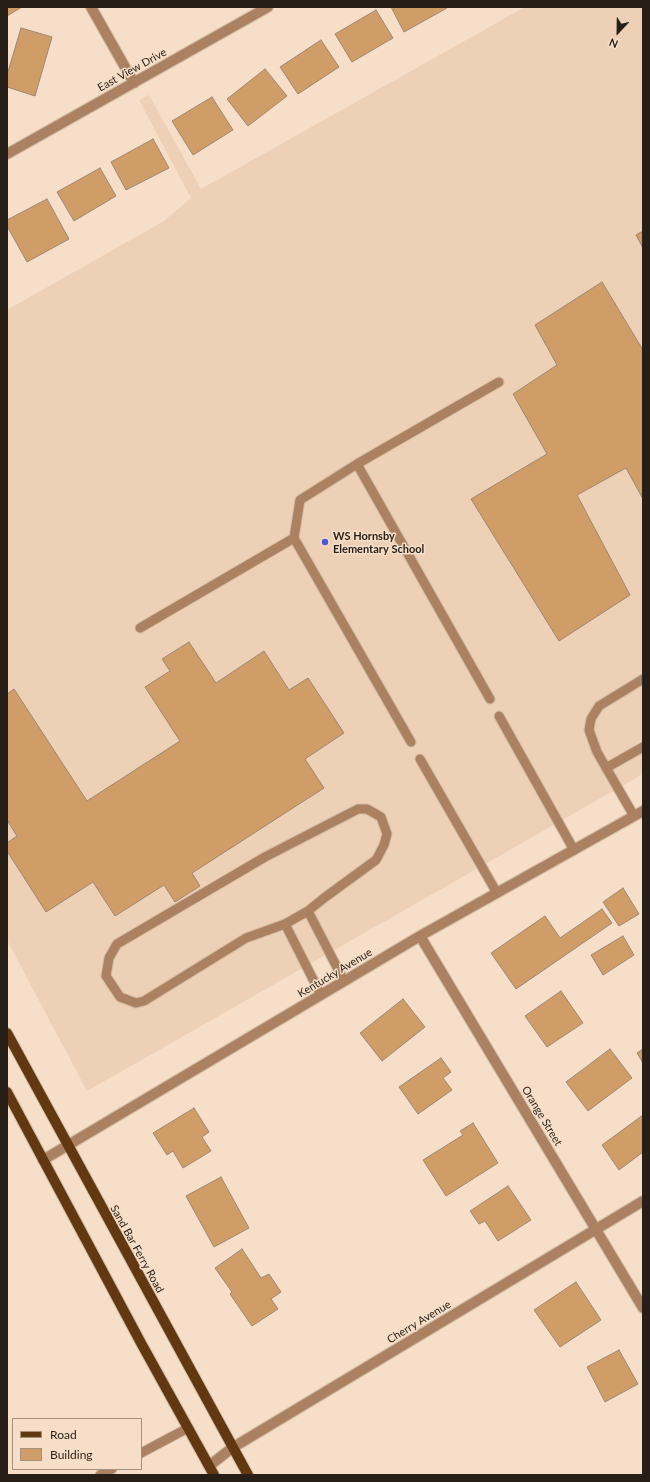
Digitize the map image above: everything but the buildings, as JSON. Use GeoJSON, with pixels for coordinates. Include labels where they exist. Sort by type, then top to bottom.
{"type":"FeatureCollection","features":[{"type":"Feature","properties":{"kind":"main road","name":"Sand Bar Ferry Road"},"geometry":{"type":"LineString","coordinates":[[7,1033],[248,1475]]}},
{"type":"Feature","properties":{"kind":"main road"},"geometry":{"type":"LineString","coordinates":[[7,1092],[212,1470]]}},
{"type":"Feature","properties":{"kind":"street"},"geometry":{"type":"LineString","coordinates":[[91,7],[134,83]]}},
{"type":"Feature","properties":{"kind":"street","name":"East View Drive"},"geometry":{"type":"LineString","coordinates":[[7,154],[268,7]]}},
{"type":"Feature","properties":{"kind":"street","name":"Kentucky Avenue"},"geometry":{"type":"LineString","coordinates":[[43,1160],[420,936],[643,811]]}},
{"type":"Feature","properties":{"kind":"street","name":"Orange Street"},"geometry":{"type":"LineString","coordinates":[[420,936],[643,1308]]}},
{"type":"Feature","properties":{"kind":"street","name":"Cherry Avenue"},"geometry":{"type":"LineString","coordinates":[[212,1470],[232,1448],[643,1201]]}},
{"type":"Feature","properties":{"kind":"lane"},"geometry":{"type":"LineString","coordinates":[[411,742],[294,538],[300,500],[357,464],[499,382]]}},
{"type":"Feature","properties":{"kind":"lane"},"geometry":{"type":"LineString","coordinates":[[357,464],[490,699]]}},
{"type":"Feature","properties":{"kind":"lane"},"geometry":{"type":"LineString","coordinates":[[140,628],[294,538]]}},
{"type":"Feature","properties":{"kind":"lane"},"geometry":{"type":"LineString","coordinates":[[634,816],[597,752],[589,730],[591,718],[599,706],[643,679]]}},
{"type":"Feature","properties":{"kind":"lane"},"geometry":{"type":"LineString","coordinates":[[499,716],[574,850]]}},
{"type":"Feature","properties":{"kind":"lane"},"geometry":{"type":"LineString","coordinates":[[606,768],[643,747]]}},
{"type":"Feature","properties":{"kind":"lane"},"geometry":{"type":"LineString","coordinates":[[420,758],[497,893]]}},
{"type":"Feature","properties":{"kind":"lane"},"geometry":{"type":"LineString","coordinates":[[358,809],[367,809],[381,817],[387,834],[384,845],[376,860],[308,911],[285,924],[246,938],[144,1001],[136,1003],[120,997],[106,976],[109,958],[117,944],[265,858],[358,809]]}},
{"type":"Feature","properties":{"kind":"lane"},"geometry":{"type":"LineString","coordinates":[[308,911],[344,981]]}},
{"type":"Feature","properties":{"kind":"lane"},"geometry":{"type":"LineString","coordinates":[[285,924],[321,995]]}},
{"type":"Feature","properties":{"kind":"lane"},"geometry":{"type":"LineString","coordinates":[[142,1452],[188,1428]]}},
{"type":"Feature","properties":{"kind":"lane"},"geometry":{"type":"LineString","coordinates":[[100,1475],[110,1470]]}},
{"type":"Feature","properties":{"kind":"shaded area","name":"WS Hornsby Elementary School"},"geometry":{"type":"Polygon","coordinates":[[[525,7],[643,7],[643,774],[87,1091],[7,940],[7,310],[164,221],[191,198],[139,100],[149,95],[201,189],[525,7]]]}},
{"type":"Feature","properties":{"kind":"place","name":"WS Hornsby Elementary School"},"geometry":{"type":"Point","coordinates":[325,542]}}]}
